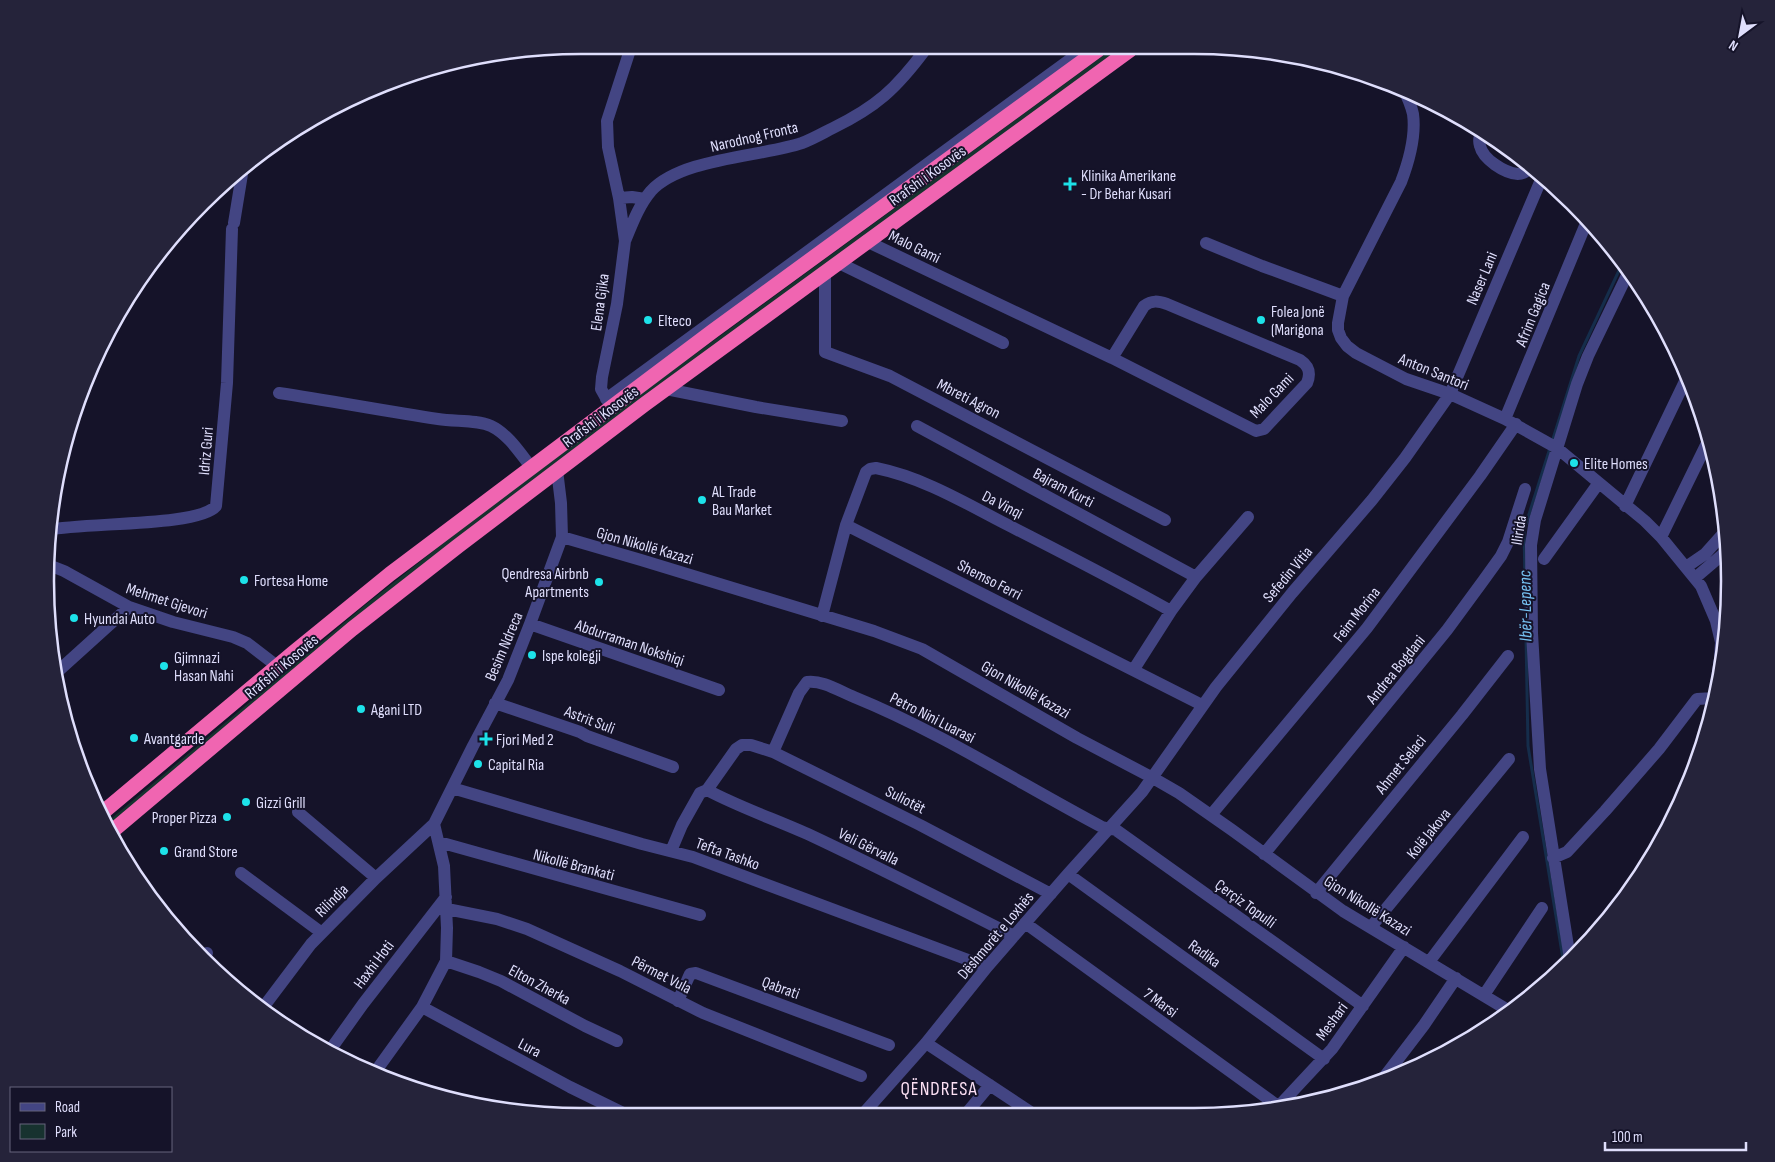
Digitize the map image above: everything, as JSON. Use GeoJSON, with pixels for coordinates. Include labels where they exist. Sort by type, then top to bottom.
{"type":"FeatureCollection","features":[{"type":"Feature","properties":{"kind":"highway","name":"Rrafshi i Kosovës"},"geometry":{"type":"LineString","coordinates":[[106,810],[372,588],[530,467],[609,403],[713,331],[1093,54]]}},
{"type":"Feature","properties":{"kind":"highway","name":"Rrafshi i Kosovës"},"geometry":{"type":"LineString","coordinates":[[116,829],[352,629],[557,470],[866,241],[1124,54]]}},
{"type":"Feature","properties":{"kind":"street","name":"Elena Gjika"},"geometry":{"type":"LineString","coordinates":[[609,403],[602,389],[602,377],[616,304],[625,241],[608,146],[607,120],[629,54]]}},
{"type":"Feature","properties":{"kind":"street","name":"Narodnog Fronta"},"geometry":{"type":"LineString","coordinates":[[625,241],[645,199],[670,175],[803,142],[853,118],[885,96],[901,80],[921,54]]}},
{"type":"Feature","properties":{"kind":"street","name":"Rrafshi i Kosovës"},"geometry":{"type":"LineString","coordinates":[[609,403],[1079,54]]}},
{"type":"Feature","properties":{"kind":"street","name":"Anton Santori"},"geometry":{"type":"LineString","coordinates":[[1407,99],[1413,114],[1407,166],[1401,182],[1343,296],[1338,330],[1347,346],[1356,353],[1406,378],[1450,394],[1510,422],[1557,448],[1661,537],[1701,586],[1719,632]]}},
{"type":"Feature","properties":{"kind":"street"},"geometry":{"type":"LineString","coordinates":[[1480,138],[1480,148],[1485,156],[1494,163],[1518,174],[1526,172]]}},
{"type":"Feature","properties":{"kind":"street","name":"Idriz Guri"},"geometry":{"type":"LineString","coordinates":[[57,529],[172,520],[208,512],[216,506],[227,383],[233,226],[241,178]]}},
{"type":"Feature","properties":{"kind":"street","name":"Naser Lani"},"geometry":{"type":"LineString","coordinates":[[1450,394],[1540,183]]}},
{"type":"Feature","properties":{"kind":"street"},"geometry":{"type":"LineString","coordinates":[[618,198],[645,199]]}},
{"type":"Feature","properties":{"kind":"street","name":"Afrim Gagica"},"geometry":{"type":"LineString","coordinates":[[1510,422],[1585,227]]}},
{"type":"Feature","properties":{"kind":"street","name":"Malo Gami"},"geometry":{"type":"LineString","coordinates":[[866,241],[1112,358],[1256,431],[1264,429],[1307,383],[1309,373],[1308,368],[1300,360],[1167,304],[1154,301],[1144,306],[1112,358]]}},
{"type":"Feature","properties":{"kind":"street"},"geometry":{"type":"LineString","coordinates":[[1206,243],[1343,296]]}},
{"type":"Feature","properties":{"kind":"street"},"geometry":{"type":"LineString","coordinates":[[838,263],[1003,343]]}},
{"type":"Feature","properties":{"kind":"street","name":"Mbreti Agron"},"geometry":{"type":"LineString","coordinates":[[825,272],[825,352],[890,376],[1165,520]]}},
{"type":"Feature","properties":{"kind":"street","name":"Ilirida"},"geometry":{"type":"LineString","coordinates":[[1569,952],[1540,769],[1531,545],[1535,520],[1577,384],[1588,356],[1626,279]]}},
{"type":"Feature","properties":{"kind":"street"},"geometry":{"type":"LineString","coordinates":[[1625,506],[1683,385]]}},
{"type":"Feature","properties":{"kind":"street"},"geometry":{"type":"LineString","coordinates":[[666,389],[756,407],[842,421]]}},
{"type":"Feature","properties":{"kind":"street"},"geometry":{"type":"LineString","coordinates":[[279,393],[441,420],[481,423],[491,426],[500,432],[516,448],[530,467]]}},
{"type":"Feature","properties":{"kind":"street","name":"Sefedin Vitia"},"geometry":{"type":"LineString","coordinates":[[1153,778],[1202,705],[1292,593],[1372,500],[1405,458],[1450,394]]}},
{"type":"Feature","properties":{"kind":"street","name":"Feim Morina"},"geometry":{"type":"LineString","coordinates":[[1211,815],[1367,628],[1480,476],[1510,422]]}},
{"type":"Feature","properties":{"kind":"street","name":"Bajram Kurti"},"geometry":{"type":"LineString","coordinates":[[917,426],[1196,577]]}},
{"type":"Feature","properties":{"kind":"street"},"geometry":{"type":"LineString","coordinates":[[1661,537],[1704,449]]}},
{"type":"Feature","properties":{"kind":"street","name":"Da Vinqi"},"geometry":{"type":"LineString","coordinates":[[846,525],[866,472],[870,469],[882,469],[910,477],[945,493],[1050,546],[1171,611]]}},
{"type":"Feature","properties":{"kind":"street","name":"Besim Ndreca"},"geometry":{"type":"LineString","coordinates":[[434,824],[508,680],[562,538],[561,503],[557,470]]}},
{"type":"Feature","properties":{"kind":"street"},"geometry":{"type":"LineString","coordinates":[[1544,559],[1598,484]]}},
{"type":"Feature","properties":{"kind":"street","name":"Andrea Bogdani"},"geometry":{"type":"LineString","coordinates":[[1264,854],[1448,630],[1501,556],[1508,542],[1525,489]]}},
{"type":"Feature","properties":{"kind":"street"},"geometry":{"type":"LineString","coordinates":[[1134,669],[1171,611],[1196,577],[1248,517]]}},
{"type":"Feature","properties":{"kind":"street"},"geometry":{"type":"LineString","coordinates":[[822,616],[846,525]]}},
{"type":"Feature","properties":{"kind":"street","name":"Shemso Ferri"},"geometry":{"type":"LineString","coordinates":[[846,525],[1202,705]]}},
{"type":"Feature","properties":{"kind":"street","name":"Gjon Nikollë Kazazi"},"geometry":{"type":"LineString","coordinates":[[562,538],[883,633],[922,649],[1077,738],[1153,778],[1211,815],[1316,893],[1503,1007]]}},
{"type":"Feature","properties":{"kind":"street"},"geometry":{"type":"LineString","coordinates":[[1686,567],[1720,543]]}},
{"type":"Feature","properties":{"kind":"street"},"geometry":{"type":"LineString","coordinates":[[1695,578],[1720,546]]}},
{"type":"Feature","properties":{"kind":"street","name":"Mehmet Gjevori"},"geometry":{"type":"LineString","coordinates":[[54,568],[129,607],[173,622],[233,637],[258,650],[277,666]]}},
{"type":"Feature","properties":{"kind":"street"},"geometry":{"type":"LineString","coordinates":[[61,668],[129,607]]}},
{"type":"Feature","properties":{"kind":"street","name":"Abdurraman Nokshiqi"},"geometry":{"type":"LineString","coordinates":[[530,624],[719,690]]}},
{"type":"Feature","properties":{"kind":"street","name":"Ahmet Selaci"},"geometry":{"type":"LineString","coordinates":[[1316,893],[1508,656]]}},
{"type":"Feature","properties":{"kind":"street","name":"Petro Nini Luarasi"},"geometry":{"type":"LineString","coordinates":[[773,752],[802,687],[807,682],[814,682],[932,733],[1099,825],[1109,828]]}},
{"type":"Feature","properties":{"kind":"street"},"geometry":{"type":"LineString","coordinates":[[1553,858],[1567,852],[1605,811],[1659,749],[1697,699],[1708,698]]}},
{"type":"Feature","properties":{"kind":"street","name":"Astrit Suli"},"geometry":{"type":"LineString","coordinates":[[495,703],[673,767]]}},
{"type":"Feature","properties":{"kind":"street","name":"Suliotët"},"geometry":{"type":"LineString","coordinates":[[707,790],[736,750],[742,745],[750,745],[773,752],[920,825],[1051,894]]}},
{"type":"Feature","properties":{"kind":"street","name":"Kolë Jakova"},"geometry":{"type":"LineString","coordinates":[[1371,927],[1509,759]]}},
{"type":"Feature","properties":{"kind":"street","name":"Dëshmorët e Loxhës"},"geometry":{"type":"LineString","coordinates":[[868,1108],[926,1043],[987,967],[1153,778]]}},
{"type":"Feature","properties":{"kind":"street","name":"Tefta Tashko"},"geometry":{"type":"LineString","coordinates":[[452,788],[715,864],[987,967]]}},
{"type":"Feature","properties":{"kind":"street"},"geometry":{"type":"LineString","coordinates":[[671,851],[696,798],[700,793],[707,790]]}},
{"type":"Feature","properties":{"kind":"street","name":"Veli Gërvalla"},"geometry":{"type":"LineString","coordinates":[[707,790],[860,859],[1014,936]]}},
{"type":"Feature","properties":{"kind":"street"},"geometry":{"type":"LineString","coordinates":[[298,812],[376,878]]}},
{"type":"Feature","properties":{"kind":"street"},"geometry":{"type":"LineString","coordinates":[[378,1068],[422,1007],[446,961],[444,866],[434,824]]}},
{"type":"Feature","properties":{"kind":"street","name":"Rilindja"},"geometry":{"type":"LineString","coordinates":[[266,1003],[289,971],[322,933],[376,878],[434,824]]}},
{"type":"Feature","properties":{"kind":"street","name":"Çerçiz Topulli"},"geometry":{"type":"LineString","coordinates":[[1109,828],[1120,832],[1363,1006]]}},
{"type":"Feature","properties":{"kind":"street"},"geometry":{"type":"LineString","coordinates":[[1429,962],[1523,837]]}},
{"type":"Feature","properties":{"kind":"street","name":"Nikollë Brankati"},"geometry":{"type":"LineString","coordinates":[[439,842],[700,915]]}},
{"type":"Feature","properties":{"kind":"street"},"geometry":{"type":"LineString","coordinates":[[241,873],[322,933]]}},
{"type":"Feature","properties":{"kind":"street","name":"Radika"},"geometry":{"type":"LineString","coordinates":[[1068,874],[1324,1059]]}},
{"type":"Feature","properties":{"kind":"street","name":"Përmet Vula"},"geometry":{"type":"LineString","coordinates":[[446,903],[527,929],[703,1013],[861,1076]]}},
{"type":"Feature","properties":{"kind":"street","name":"Haxhi Hoti"},"geometry":{"type":"LineString","coordinates":[[333,1046],[363,1004],[446,903]]}},
{"type":"Feature","properties":{"kind":"street"},"geometry":{"type":"LineString","coordinates":[[1484,995],[1542,908]]}},
{"type":"Feature","properties":{"kind":"street","name":"7 Marsi"},"geometry":{"type":"LineString","coordinates":[[1026,923],[1271,1103]]}},
{"type":"Feature","properties":{"kind":"street","name":"Meshari"},"geometry":{"type":"LineString","coordinates":[[1283,1100],[1324,1059],[1404,947]]}},
{"type":"Feature","properties":{"kind":"street","name":"Elton Zherka"},"geometry":{"type":"LineString","coordinates":[[446,961],[501,981],[617,1041]]}},
{"type":"Feature","properties":{"kind":"street","name":"Qabrati"},"geometry":{"type":"LineString","coordinates":[[678,1001],[690,974],[696,973],[889,1044]]}},
{"type":"Feature","properties":{"kind":"street"},"geometry":{"type":"LineString","coordinates":[[1389,1070],[1424,1025],[1456,978]]}},
{"type":"Feature","properties":{"kind":"street","name":"Lura"},"geometry":{"type":"LineString","coordinates":[[422,1007],[613,1108]]}},
{"type":"Feature","properties":{"kind":"street"},"geometry":{"type":"LineString","coordinates":[[926,1043],[1024,1108]]}},
{"type":"Feature","properties":{"kind":"street"},"geometry":{"type":"LineString","coordinates":[[971,1108],[990,1085]]}},
{"type":"Feature","properties":{"kind":"green space"},"geometry":{"type":"Polygon","coordinates":[[[1106,54],[1116,54],[837,257],[113,824],[111,819],[365,605],[575,442],[1106,54]]]}},
{"type":"Feature","properties":{"kind":"waterway","name":"Ibër-Lepenc"},"geometry":{"type":"LineString","coordinates":[[1552,442],[1579,356],[1619,270]]}},
{"type":"Feature","properties":{"kind":"waterway","name":"Ibër-Lepenc"},"geometry":{"type":"LineString","coordinates":[[1550,448],[1524,530],[1528,746],[1563,958]]}},
{"type":"Feature","properties":{"kind":"place","name":"Klinika Amerikane - Dr Behar Kusari"},"geometry":{"type":"Point","coordinates":[1070,184]}},
{"type":"Feature","properties":{"kind":"place","name":"Elteco"},"geometry":{"type":"Point","coordinates":[648,320]}},
{"type":"Feature","properties":{"kind":"place","name":"Folea Jonë (Marigona"},"geometry":{"type":"Point","coordinates":[1261,320]}},
{"type":"Feature","properties":{"kind":"place","name":"Elite Homes"},"geometry":{"type":"Point","coordinates":[1574,463]}},
{"type":"Feature","properties":{"kind":"place","name":"AL Trade Bau Market"},"geometry":{"type":"Point","coordinates":[702,500]}},
{"type":"Feature","properties":{"kind":"place","name":"Fortesa Home"},"geometry":{"type":"Point","coordinates":[244,580]}},
{"type":"Feature","properties":{"kind":"place","name":"Qendresa Airbnb Apartments"},"geometry":{"type":"Point","coordinates":[599,582]}},
{"type":"Feature","properties":{"kind":"place","name":"Hyundai Auto"},"geometry":{"type":"Point","coordinates":[74,618]}},
{"type":"Feature","properties":{"kind":"place","name":"Ispe kolegji"},"geometry":{"type":"Point","coordinates":[532,655]}},
{"type":"Feature","properties":{"kind":"place","name":"Gjimnazi Hasan Nahi"},"geometry":{"type":"Point","coordinates":[164,666]}},
{"type":"Feature","properties":{"kind":"place","name":"Agani LTD"},"geometry":{"type":"Point","coordinates":[361,709]}},
{"type":"Feature","properties":{"kind":"place","name":"Avantgarde"},"geometry":{"type":"Point","coordinates":[134,738]}},
{"type":"Feature","properties":{"kind":"place","name":"Fjori Med 2"},"geometry":{"type":"Point","coordinates":[486,739]}},
{"type":"Feature","properties":{"kind":"place","name":"Capital Ria"},"geometry":{"type":"Point","coordinates":[478,764]}},
{"type":"Feature","properties":{"kind":"place","name":"Gizzi Grill"},"geometry":{"type":"Point","coordinates":[246,802]}},
{"type":"Feature","properties":{"kind":"place","name":"Proper Pizza"},"geometry":{"type":"Point","coordinates":[227,817]}},
{"type":"Feature","properties":{"kind":"place","name":"Grand Store"},"geometry":{"type":"Point","coordinates":[164,851]}},
{"type":"Feature","properties":{"kind":"district","name":"QËNDRESA"},"geometry":{"type":"Point","coordinates":[939,1088]}}]}
